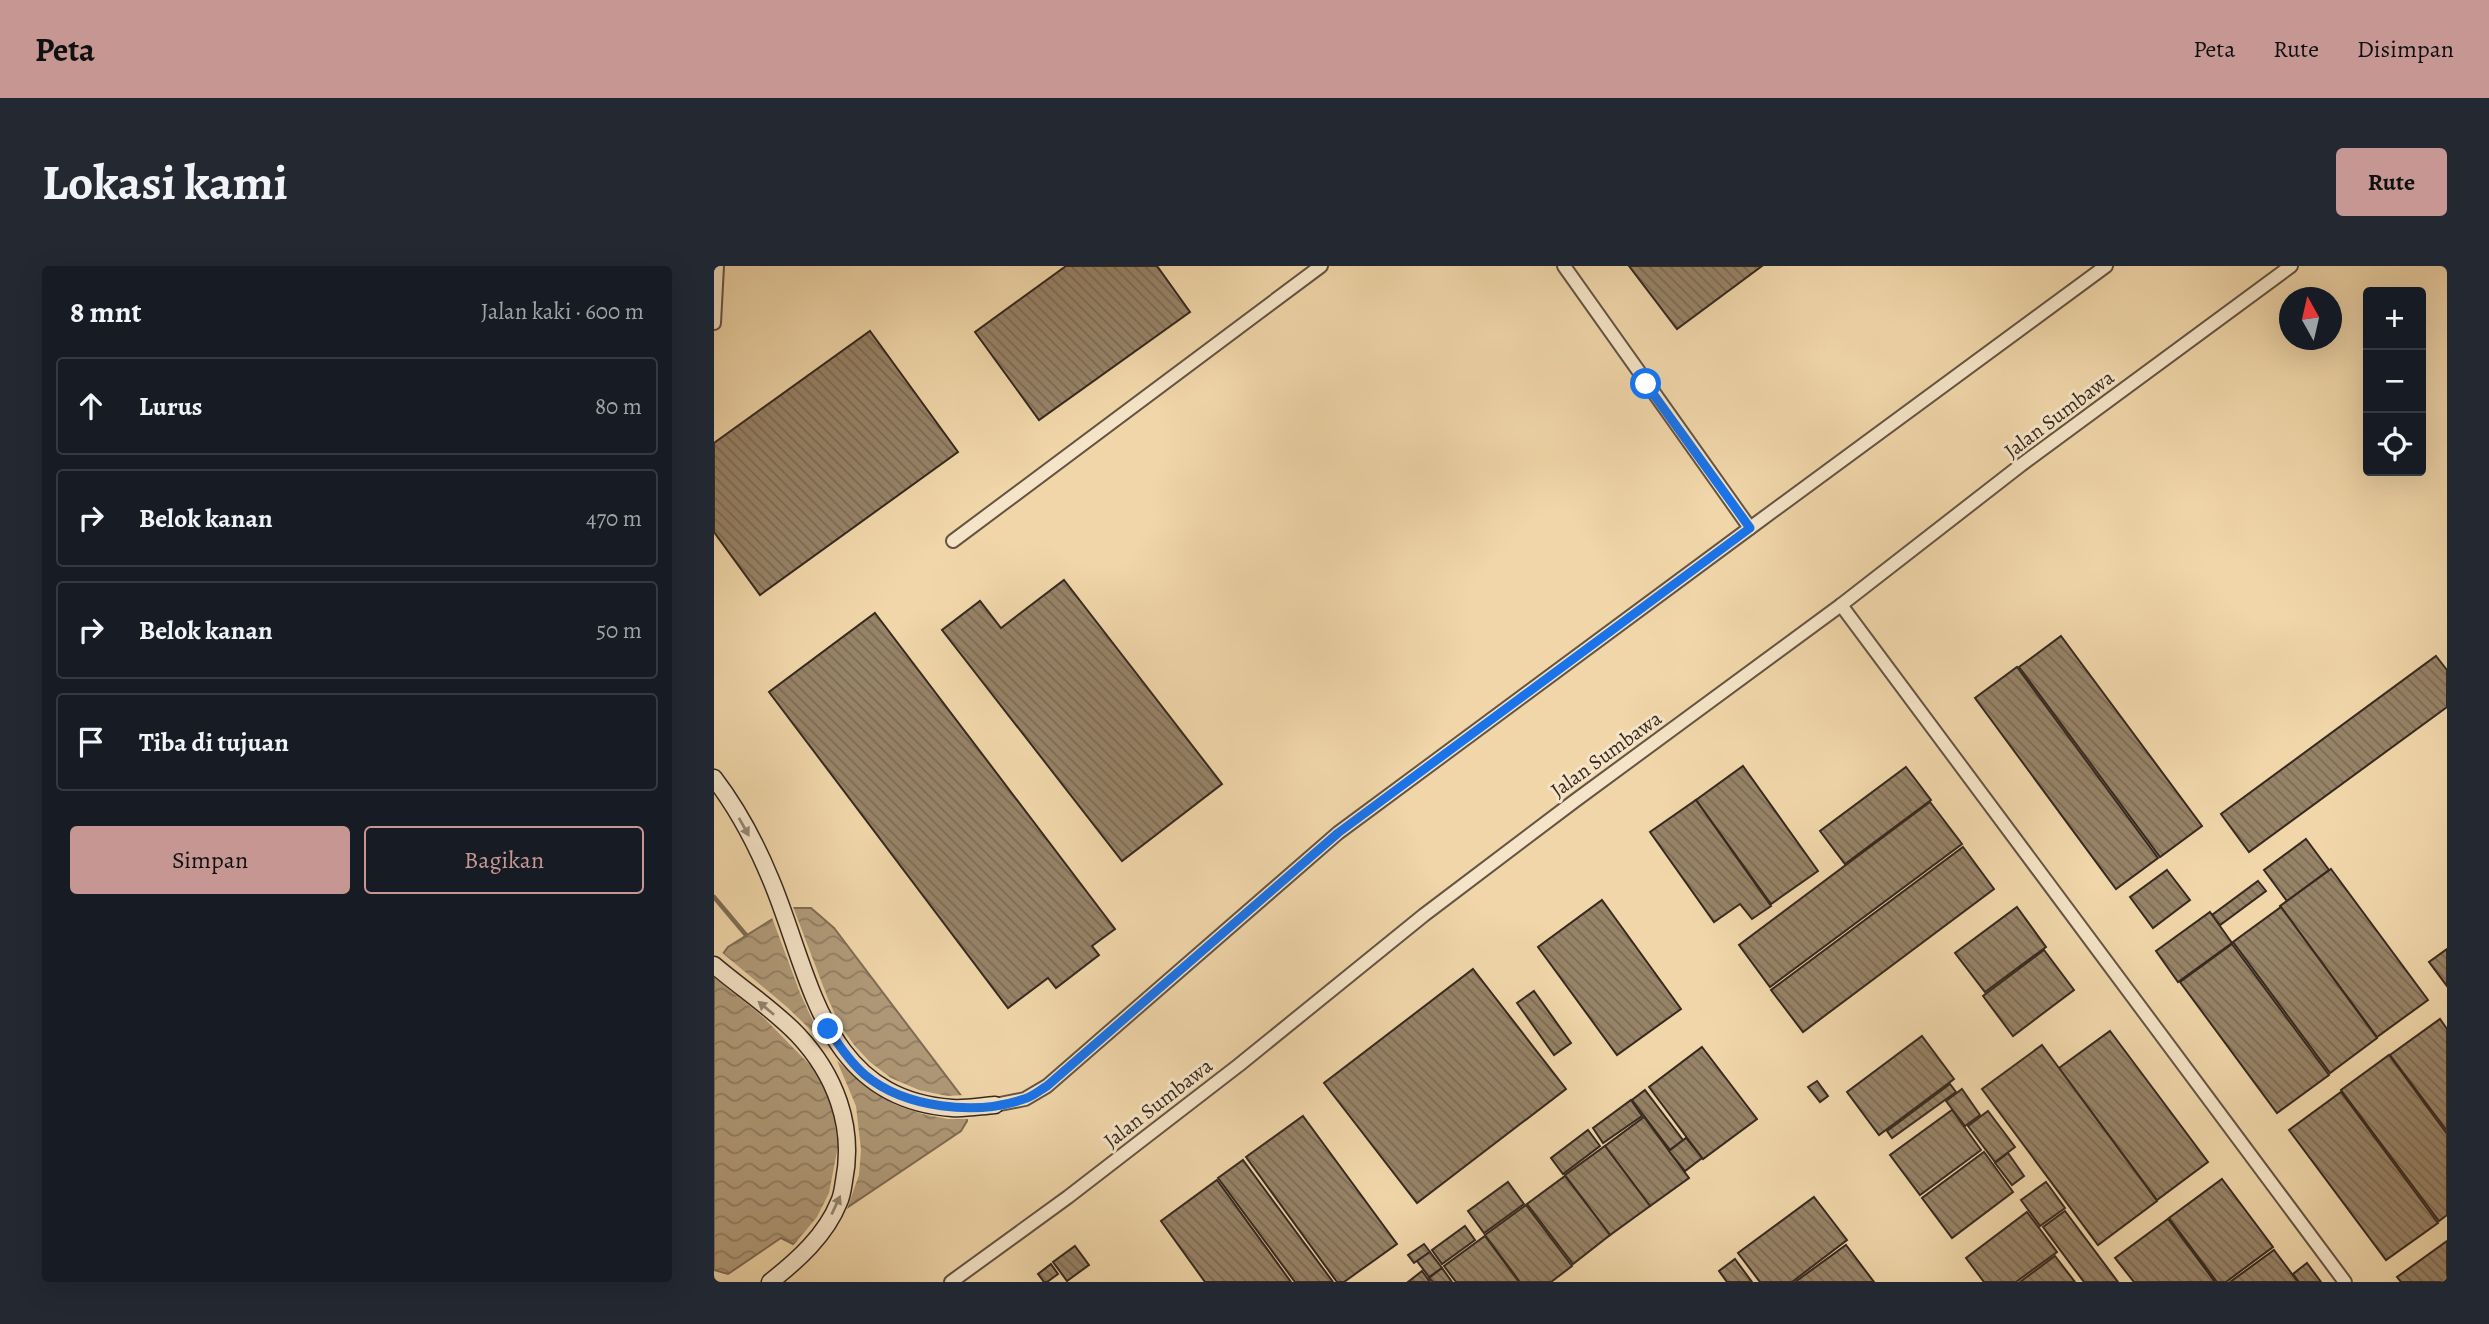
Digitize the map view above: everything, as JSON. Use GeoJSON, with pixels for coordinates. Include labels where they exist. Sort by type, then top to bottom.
{"type":"FeatureCollection","features":[{"type":"Feature","properties":{"kind":"main road"},"geometry":{"type":"LineString","coordinates":[[714,778],[744,826],[771,879],[813,996],[828,1029],[859,1068],[889,1090],[917,1101],[953,1108],[995,1105]]}},
{"type":"Feature","properties":{"kind":"main road"},"geometry":{"type":"LineString","coordinates":[[714,965],[796,1033],[822,1064],[838,1095],[847,1129],[847,1165],[840,1201],[821,1234],[797,1260],[769,1282]]}},
{"type":"Feature","properties":{"kind":"street"},"geometry":{"type":"LineString","coordinates":[[714,323],[717,266]]}},
{"type":"Feature","properties":{"kind":"street"},"geometry":{"type":"LineString","coordinates":[[953,541],[1321,266]]}},
{"type":"Feature","properties":{"kind":"street"},"geometry":{"type":"LineString","coordinates":[[1564,266],[1750,528]]}},
{"type":"Feature","properties":{"kind":"street"},"geometry":{"type":"LineString","coordinates":[[995,1105],[1025,1099],[1047,1086],[1338,833],[2106,266]]}},
{"type":"Feature","properties":{"kind":"street","name":"Jalan Sumbawa"},"geometry":{"type":"LineString","coordinates":[[951,1282],[1068,1197],[1228,1073],[1424,915],[1841,605],[2021,465],[2291,266]]}},
{"type":"Feature","properties":{"kind":"street"},"geometry":{"type":"LineString","coordinates":[[1841,605],[2345,1282]]}},
{"type":"Feature","properties":{"kind":"water"},"geometry":{"type":"Polygon","coordinates":[[[790,908],[811,908],[834,928],[965,1101],[967,1121],[961,1131],[793,1244],[781,1238],[728,1274],[714,1270],[714,966],[728,947],[790,908]]]}},
{"type":"Feature","properties":{"kind":"pier"},"geometry":{"type":"Polygon","coordinates":[[[792,904],[840,1025],[854,1045],[891,1078],[919,1090],[947,1096],[965,1095],[970,1119],[948,1119],[896,1105],[876,1094],[837,1061],[856,1106],[861,1150],[859,1175],[846,1212],[792,1247],[817,1217],[829,1193],[838,1146],[834,1118],[827,1094],[812,1067],[763,1017],[714,977],[714,960],[720,951],[787,1007],[822,1041],[800,993],[771,915],[792,904]]]}},
{"type":"Feature","properties":{"kind":"building"},"geometry":{"type":"Polygon","coordinates":[[[1066,266],[1157,266],[1190,312],[1039,420],[975,332],[1066,266]]]}},
{"type":"Feature","properties":{"kind":"building"},"geometry":{"type":"Polygon","coordinates":[[[1629,266],[1762,266],[1677,329],[1629,266]]]}},
{"type":"Feature","properties":{"kind":"building"},"geometry":{"type":"Polygon","coordinates":[[[870,331],[958,452],[760,595],[714,532],[714,443],[870,331]]]}},
{"type":"Feature","properties":{"kind":"building"},"geometry":{"type":"Polygon","coordinates":[[[1064,580],[1222,784],[1122,861],[942,630],[980,601],[1001,628],[1064,580]]]}},
{"type":"Feature","properties":{"kind":"building"},"geometry":{"type":"Polygon","coordinates":[[[875,613],[1115,929],[1092,946],[1099,955],[1056,988],[1048,978],[1008,1008],[769,692],[875,613]]]}},
{"type":"Feature","properties":{"kind":"building"},"geometry":{"type":"Polygon","coordinates":[[[2061,636],[2202,826],[2160,857],[2019,667],[2061,636]]]}},
{"type":"Feature","properties":{"kind":"building"},"geometry":{"type":"Polygon","coordinates":[[[2436,656],[2447,670],[2447,707],[2249,852],[2221,814],[2436,656]]]}},
{"type":"Feature","properties":{"kind":"building"},"geometry":{"type":"Polygon","coordinates":[[[2017,667],[2158,858],[2116,889],[1975,698],[2017,667]]]}},
{"type":"Feature","properties":{"kind":"building"},"geometry":{"type":"Polygon","coordinates":[[[1743,766],[1818,871],[1771,904],[1696,800],[1743,766]]]}},
{"type":"Feature","properties":{"kind":"building"},"geometry":{"type":"Polygon","coordinates":[[[1906,767],[1931,800],[1845,864],[1820,831],[1906,767]]]}},
{"type":"Feature","properties":{"kind":"building"},"geometry":{"type":"Polygon","coordinates":[[[1696,800],[1771,906],[1752,919],[1740,904],[1714,922],[1650,832],[1696,800]]]}},
{"type":"Feature","properties":{"kind":"building"},"geometry":{"type":"Polygon","coordinates":[[[1930,802],[1962,844],[1770,987],[1739,945],[1930,802]]]}},
{"type":"Feature","properties":{"kind":"building"},"geometry":{"type":"Polygon","coordinates":[[[2306,839],[2329,870],[2287,901],[2264,870],[2306,839]]]}},
{"type":"Feature","properties":{"kind":"building"},"geometry":{"type":"Polygon","coordinates":[[[1963,847],[1994,889],[1803,1032],[1771,990],[1963,847]]]}},
{"type":"Feature","properties":{"kind":"building"},"geometry":{"type":"Polygon","coordinates":[[[2331,869],[2428,1000],[2377,1037],[2280,906],[2331,869]]]}},
{"type":"Feature","properties":{"kind":"building"},"geometry":{"type":"Polygon","coordinates":[[[2167,870],[2190,900],[2153,928],[2130,897],[2167,870]]]}},
{"type":"Feature","properties":{"kind":"building"},"geometry":{"type":"Polygon","coordinates":[[[2258,881],[2266,891],[2220,925],[2212,915],[2258,881]]]}},
{"type":"Feature","properties":{"kind":"building"},"geometry":{"type":"Polygon","coordinates":[[[1602,900],[1681,1009],[1617,1055],[1538,947],[1602,900]]]}},
{"type":"Feature","properties":{"kind":"building"},"geometry":{"type":"Polygon","coordinates":[[[2017,907],[2046,947],[1985,992],[1955,953],[2017,907]]]}},
{"type":"Feature","properties":{"kind":"building"},"geometry":{"type":"Polygon","coordinates":[[[2281,907],[2377,1038],[2330,1073],[2233,942],[2281,907]]]}},
{"type":"Feature","properties":{"kind":"building"},"geometry":{"type":"Polygon","coordinates":[[[2210,912],[2232,943],[2178,982],[2156,951],[2210,912]]]}},
{"type":"Feature","properties":{"kind":"building"},"geometry":{"type":"Polygon","coordinates":[[[2232,944],[2329,1075],[2277,1113],[2180,982],[2232,944]]]}},
{"type":"Feature","properties":{"kind":"building"},"geometry":{"type":"Polygon","coordinates":[[[2447,949],[2447,986],[2429,962],[2447,949]]]}},
{"type":"Feature","properties":{"kind":"building"},"geometry":{"type":"Polygon","coordinates":[[[2044,950],[2074,990],[2013,1036],[1983,996],[2044,950]]]}},
{"type":"Feature","properties":{"kind":"building"},"geometry":{"type":"Polygon","coordinates":[[[1473,969],[1566,1089],[1417,1203],[1324,1083],[1473,969]]]}},
{"type":"Feature","properties":{"kind":"building"},"geometry":{"type":"Polygon","coordinates":[[[1534,991],[1571,1043],[1554,1055],[1517,1003],[1534,991]]]}},
{"type":"Feature","properties":{"kind":"building"},"geometry":{"type":"Polygon","coordinates":[[[2440,1019],[2447,1029],[2447,1131],[2390,1055],[2440,1019]]]}},
{"type":"Feature","properties":{"kind":"building"},"geometry":{"type":"Polygon","coordinates":[[[2110,1031],[2208,1162],[2157,1200],[2059,1068],[2110,1031]]]}},
{"type":"Feature","properties":{"kind":"building"},"geometry":{"type":"Polygon","coordinates":[[[1922,1036],[1954,1079],[1879,1135],[1847,1092],[1922,1036]]]}},
{"type":"Feature","properties":{"kind":"building"},"geometry":{"type":"Polygon","coordinates":[[[2042,1045],[2157,1201],[2098,1245],[1982,1089],[2042,1045]]]}},
{"type":"Feature","properties":{"kind":"building"},"geometry":{"type":"Polygon","coordinates":[[[1702,1047],[1757,1119],[1703,1159],[1649,1087],[1702,1047]]]}},
{"type":"Feature","properties":{"kind":"building"},"geometry":{"type":"Polygon","coordinates":[[[2389,1055],[2447,1134],[2447,1215],[2439,1221],[2341,1090],[2389,1055]]]}},
{"type":"Feature","properties":{"kind":"building"},"geometry":{"type":"Polygon","coordinates":[[[1817,1081],[1828,1096],[1820,1102],[1808,1087],[1817,1081]]]}},
{"type":"Feature","properties":{"kind":"building"},"geometry":{"type":"Polygon","coordinates":[[[1950,1084],[1956,1092],[1892,1138],[1887,1131],[1950,1084]]]}},
{"type":"Feature","properties":{"kind":"building"},"geometry":{"type":"Polygon","coordinates":[[[1962,1089],[1980,1115],[1965,1126],[1946,1101],[1962,1089]]]}},
{"type":"Feature","properties":{"kind":"building"},"geometry":{"type":"Polygon","coordinates":[[[1645,1090],[1683,1140],[1670,1150],[1632,1100],[1645,1090]]]}},
{"type":"Feature","properties":{"kind":"building"},"geometry":{"type":"Polygon","coordinates":[[[2341,1092],[2438,1223],[2386,1260],[2289,1130],[2341,1092]]]}},
{"type":"Feature","properties":{"kind":"building"},"geometry":{"type":"Polygon","coordinates":[[[1631,1100],[1642,1116],[1603,1143],[1593,1128],[1631,1100]]]}},
{"type":"Feature","properties":{"kind":"building"},"geometry":{"type":"Polygon","coordinates":[[[1952,1110],[1981,1150],[1920,1195],[1890,1155],[1952,1110]]]}},
{"type":"Feature","properties":{"kind":"building"},"geometry":{"type":"Polygon","coordinates":[[[1988,1111],[2015,1147],[1995,1162],[1968,1126],[1988,1111]]]}},
{"type":"Feature","properties":{"kind":"building"},"geometry":{"type":"Polygon","coordinates":[[[1303,1116],[1397,1244],[1344,1282],[1337,1282],[1246,1157],[1303,1116]]]}},
{"type":"Feature","properties":{"kind":"building"},"geometry":{"type":"Polygon","coordinates":[[[1644,1117],[1689,1178],[1650,1206],[1605,1146],[1644,1117]]]}},
{"type":"Feature","properties":{"kind":"building"},"geometry":{"type":"Polygon","coordinates":[[[1588,1130],[1600,1146],[1563,1174],[1551,1158],[1588,1130]]]}},
{"type":"Feature","properties":{"kind":"building"},"geometry":{"type":"Polygon","coordinates":[[[1686,1138],[1702,1158],[1685,1171],[1669,1151],[1686,1138]]]}},
{"type":"Feature","properties":{"kind":"building"},"geometry":{"type":"Polygon","coordinates":[[[1605,1146],[1650,1206],[1610,1235],[1565,1175],[1605,1146]]]}},
{"type":"Feature","properties":{"kind":"building"},"geometry":{"type":"Polygon","coordinates":[[[1984,1152],[2013,1192],[1952,1238],[1922,1198],[1984,1152]]]}},
{"type":"Feature","properties":{"kind":"building"},"geometry":{"type":"Polygon","coordinates":[[[2008,1153],[2024,1176],[2012,1185],[1995,1163],[2008,1153]]]}},
{"type":"Feature","properties":{"kind":"building"},"geometry":{"type":"Polygon","coordinates":[[[1243,1160],[1333,1282],[1295,1282],[1218,1178],[1243,1160]]]}},
{"type":"Feature","properties":{"kind":"building"},"geometry":{"type":"Polygon","coordinates":[[[1565,1176],[1610,1235],[1573,1264],[1527,1204],[1565,1176]]]}},
{"type":"Feature","properties":{"kind":"building"},"geometry":{"type":"Polygon","coordinates":[[[2222,1179],[2273,1247],[2226,1282],[2217,1282],[2169,1218],[2222,1179]]]}},
{"type":"Feature","properties":{"kind":"building"},"geometry":{"type":"Polygon","coordinates":[[[1217,1180],[1291,1282],[1205,1282],[1161,1221],[1217,1180]]]}},
{"type":"Feature","properties":{"kind":"building"},"geometry":{"type":"Polygon","coordinates":[[[1508,1182],[1524,1204],[1484,1233],[1468,1211],[1508,1182]]]}},
{"type":"Feature","properties":{"kind":"building"},"geometry":{"type":"Polygon","coordinates":[[[2046,1182],[2065,1208],[2040,1226],[2021,1200],[2046,1182]]]}},
{"type":"Feature","properties":{"kind":"building"},"geometry":{"type":"Polygon","coordinates":[[[1814,1197],[1847,1240],[1792,1282],[1760,1282],[1738,1253],[1814,1197]]]}},
{"type":"Feature","properties":{"kind":"building"},"geometry":{"type":"Polygon","coordinates":[[[1526,1205],[1572,1266],[1551,1282],[1520,1282],[1485,1235],[1526,1205]]]}},
{"type":"Feature","properties":{"kind":"building"},"geometry":{"type":"Polygon","coordinates":[[[2065,1211],[2118,1282],[2084,1282],[2043,1227],[2065,1211]]]}},
{"type":"Feature","properties":{"kind":"building"},"geometry":{"type":"Polygon","coordinates":[[[2027,1212],[2057,1252],[2016,1282],[1984,1282],[1966,1258],[2027,1212]]]}},
{"type":"Feature","properties":{"kind":"building"},"geometry":{"type":"Polygon","coordinates":[[[2168,1219],[2215,1282],[2134,1282],[2115,1258],[2168,1219]]]}},
{"type":"Feature","properties":{"kind":"building"},"geometry":{"type":"Polygon","coordinates":[[[1465,1226],[1475,1240],[1442,1264],[1432,1250],[1465,1226]]]}},
{"type":"Feature","properties":{"kind":"building"},"geometry":{"type":"Polygon","coordinates":[[[1485,1236],[1519,1282],[1456,1282],[1444,1266],[1485,1236]]]}},
{"type":"Feature","properties":{"kind":"building"},"geometry":{"type":"Polygon","coordinates":[[[2447,1241],[2447,1282],[2401,1282],[2397,1277],[2447,1241]]]}},
{"type":"Feature","properties":{"kind":"building"},"geometry":{"type":"Polygon","coordinates":[[[1424,1244],[1430,1252],[1414,1263],[1408,1255],[1424,1244]]]}},
{"type":"Feature","properties":{"kind":"building"},"geometry":{"type":"Polygon","coordinates":[[[1846,1245],[1874,1282],[1795,1282],[1846,1245]]]}},
{"type":"Feature","properties":{"kind":"building"},"geometry":{"type":"Polygon","coordinates":[[[1075,1246],[1089,1265],[1067,1281],[1053,1262],[1075,1246]]]}},
{"type":"Feature","properties":{"kind":"building"},"geometry":{"type":"Polygon","coordinates":[[[2274,1250],[2298,1282],[2230,1282],[2274,1250]]]}},
{"type":"Feature","properties":{"kind":"building"},"geometry":{"type":"Polygon","coordinates":[[[1430,1252],[1442,1268],[1429,1277],[1417,1261],[1430,1252]]]}},
{"type":"Feature","properties":{"kind":"building"},"geometry":{"type":"Polygon","coordinates":[[[2055,1256],[2075,1282],[2020,1282],[2055,1256]]]}},
{"type":"Feature","properties":{"kind":"building"},"geometry":{"type":"Polygon","coordinates":[[[1735,1259],[1752,1282],[1727,1282],[1719,1271],[1735,1259]]]}},
{"type":"Feature","properties":{"kind":"building"},"geometry":{"type":"Polygon","coordinates":[[[2307,1263],[2321,1282],[2299,1282],[2293,1274],[2307,1263]]]}},
{"type":"Feature","properties":{"kind":"building"},"geometry":{"type":"Polygon","coordinates":[[[1051,1264],[1058,1274],[1044,1282],[1038,1274],[1051,1264]]]}},
{"type":"Feature","properties":{"kind":"building"},"geometry":{"type":"Polygon","coordinates":[[[1442,1268],[1452,1282],[1433,1282],[1429,1278],[1442,1268]]]}},
{"type":"Feature","properties":{"kind":"building"},"geometry":{"type":"Polygon","coordinates":[[[1422,1271],[1430,1282],[1408,1282],[1422,1271]]]}},
{"type":"Feature","properties":{"kind":"waterway"},"geometry":{"type":"LineString","coordinates":[[714,897],[746,935]]}},
{"type":"Feature","properties":{"kind":"route"},"geometry":{"type":"LineString","coordinates":[[828,1029],[846,1055],[865,1075],[889,1090],[917,1101],[953,1108],[995,1105],[1025,1099],[1047,1086],[1338,833],[1750,528],[1646,384]]}}]}
